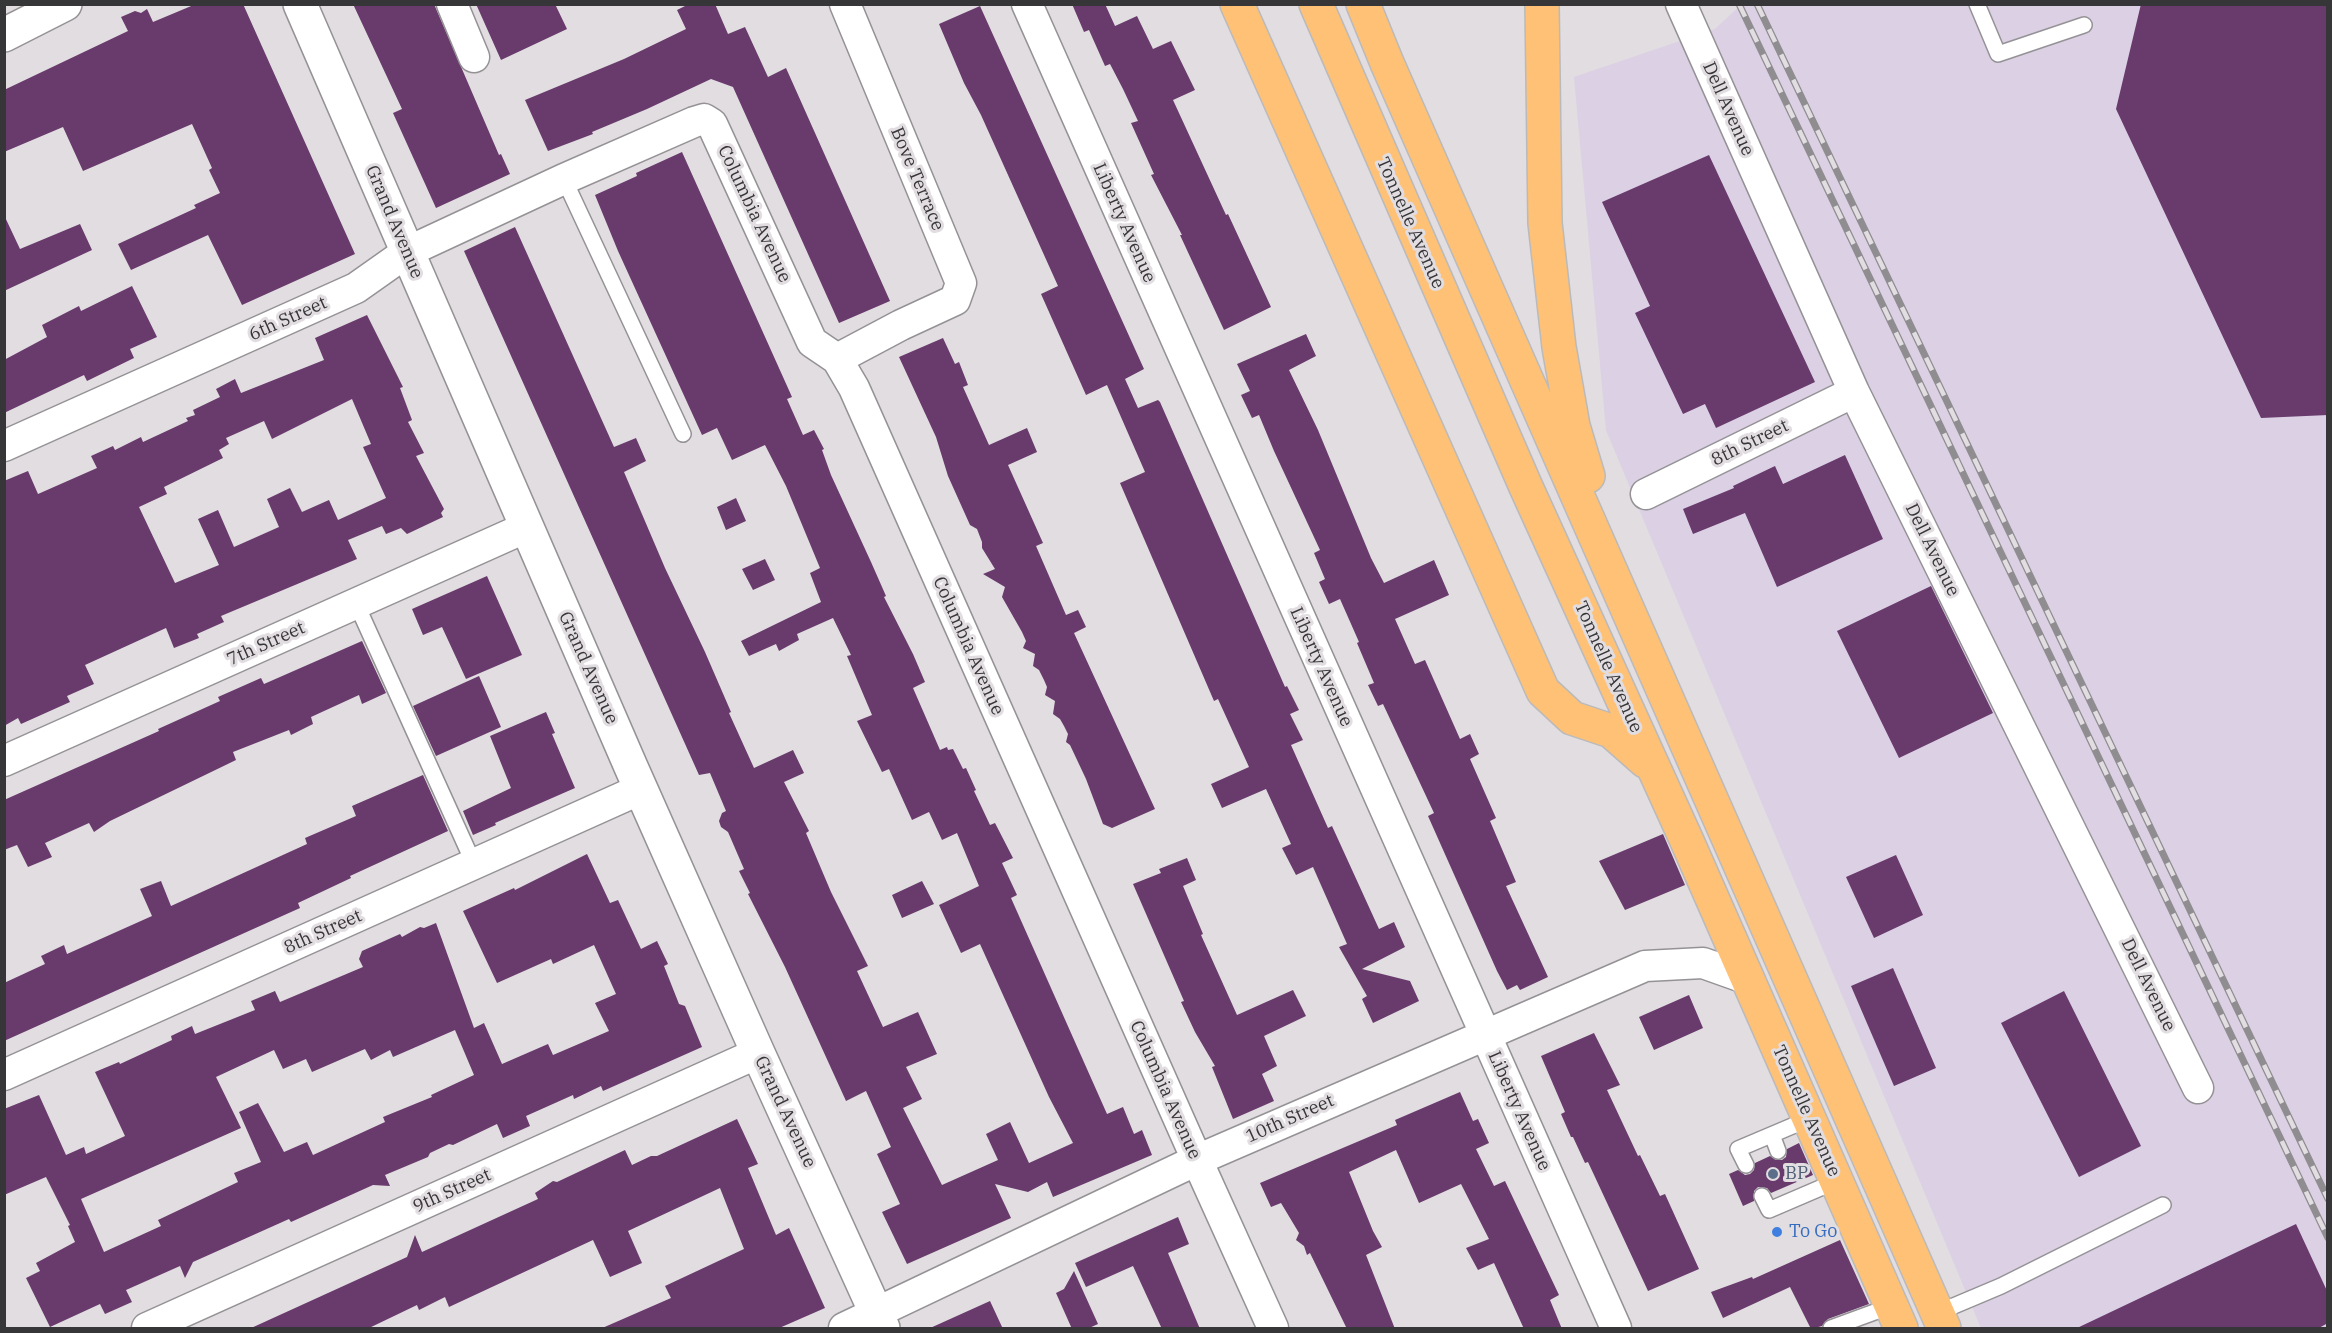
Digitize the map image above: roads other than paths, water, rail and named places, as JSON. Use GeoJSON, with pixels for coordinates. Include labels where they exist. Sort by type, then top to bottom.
{"type":"FeatureCollection","features":[{"type":"Feature","properties":{"kind":"highway"},"geometry":{"type":"LineString","coordinates":[[1238,4],[1543,691],[1572,717],[1611,731],[1654,768]]}},
{"type":"Feature","properties":{"kind":"highway","name":"Tonnelle Avenue"},"geometry":{"type":"LineString","coordinates":[[1316,4],[1512,454],[1748,979],[1896,1317]]}},
{"type":"Feature","properties":{"kind":"highway"},"geometry":{"type":"LineString","coordinates":[[1542,4],[1545,223],[1559,347],[1573,426],[1594,498],[1603,554]]}},
{"type":"Feature","properties":{"kind":"highway"},"geometry":{"type":"LineString","coordinates":[[1363,5],[1941,1321]]}},
{"type":"Feature","properties":{"kind":"street"},"geometry":{"type":"LineString","coordinates":[[4,35],[65,4]]}},
{"type":"Feature","properties":{"kind":"street","name":"Grand Avenue"},"geometry":{"type":"LineString","coordinates":[[300,4],[641,789],[880,1321]]}},
{"type":"Feature","properties":{"kind":"street"},"geometry":{"type":"LineString","coordinates":[[452,4],[474,57]]}},
{"type":"Feature","properties":{"kind":"street","name":"Bove Terrace"},"geometry":{"type":"LineString","coordinates":[[837,359],[955,300],[961,283],[844,4]]}},
{"type":"Feature","properties":{"kind":"street","name":"Liberty Avenue"},"geometry":{"type":"LineString","coordinates":[[1027,4],[1616,1329]]}},
{"type":"Feature","properties":{"kind":"street","name":"Dell Avenue"},"geometry":{"type":"LineString","coordinates":[[1681,4],[1854,392],[2198,1088]]}},
{"type":"Feature","properties":{"kind":"street","name":"Columbia Avenue"},"geometry":{"type":"LineString","coordinates":[[564,179],[694,122],[704,119],[712,124],[812,342],[837,359],[854,388],[1197,1161],[1274,1329]]}},
{"type":"Feature","properties":{"kind":"street","name":"6th Street"},"geometry":{"type":"LineString","coordinates":[[4,446],[356,288],[407,252],[564,179]]}},
{"type":"Feature","properties":{"kind":"street","name":"8th Street"},"geometry":{"type":"LineString","coordinates":[[1647,494],[1854,392]]}},
{"type":"Feature","properties":{"kind":"street","name":"7th Street"},"geometry":{"type":"LineString","coordinates":[[4,761],[527,527]]}},
{"type":"Feature","properties":{"kind":"street","name":"8th Street"},"geometry":{"type":"LineString","coordinates":[[4,1075],[641,789]]}},
{"type":"Feature","properties":{"kind":"street","name":"10th Street"},"geometry":{"type":"LineString","coordinates":[[844,1329],[880,1321],[1197,1161],[1484,1034],[1645,966],[1703,963],[1748,979]]}},
{"type":"Feature","properties":{"kind":"street","name":"9th Street"},"geometry":{"type":"LineString","coordinates":[[147,1329],[758,1053]]}},
{"type":"Feature","properties":{"kind":"lane"},"geometry":{"type":"LineString","coordinates":[[1977,4],[1998,54],[2084,25]]}},
{"type":"Feature","properties":{"kind":"lane"},"geometry":{"type":"LineString","coordinates":[[564,179],[683,434]]}},
{"type":"Feature","properties":{"kind":"lane"},"geometry":{"type":"LineString","coordinates":[[356,603],[474,864]]}},
{"type":"Feature","properties":{"kind":"lane"},"geometry":{"type":"LineString","coordinates":[[1785,1063],[1771,1070],[1840,1218],[1850,1213]]}},
{"type":"Feature","properties":{"kind":"lane"},"geometry":{"type":"LineString","coordinates":[[1746,1165],[1738,1149],[1797,1124]]}},
{"type":"Feature","properties":{"kind":"lane"},"geometry":{"type":"LineString","coordinates":[[1772,1135],[1778,1151]]}},
{"type":"Feature","properties":{"kind":"lane"},"geometry":{"type":"LineString","coordinates":[[1792,1183],[1799,1197]]}},
{"type":"Feature","properties":{"kind":"lane"},"geometry":{"type":"LineString","coordinates":[[1762,1196],[1769,1210],[1826,1186]]}},
{"type":"Feature","properties":{"kind":"lane"},"geometry":{"type":"LineString","coordinates":[[1941,1321],[2001,1286],[2163,1205]]}},
{"type":"Feature","properties":{"kind":"lane"},"geometry":{"type":"LineString","coordinates":[[1831,1329],[1896,1317]]}},
{"type":"Feature","properties":{"kind":"railway"},"geometry":{"type":"LineString","coordinates":[[1739,4],[2328,1238]]}},
{"type":"Feature","properties":{"kind":"railway"},"geometry":{"type":"LineString","coordinates":[[1757,4],[2328,1199]]}},
{"type":"Feature","properties":{"kind":"place","name":"BP"},"geometry":{"type":"Point","coordinates":[1773,1174]}},
{"type":"Feature","properties":{"kind":"place","name":"To Go"},"geometry":{"type":"Point","coordinates":[1777,1232]}}]}
